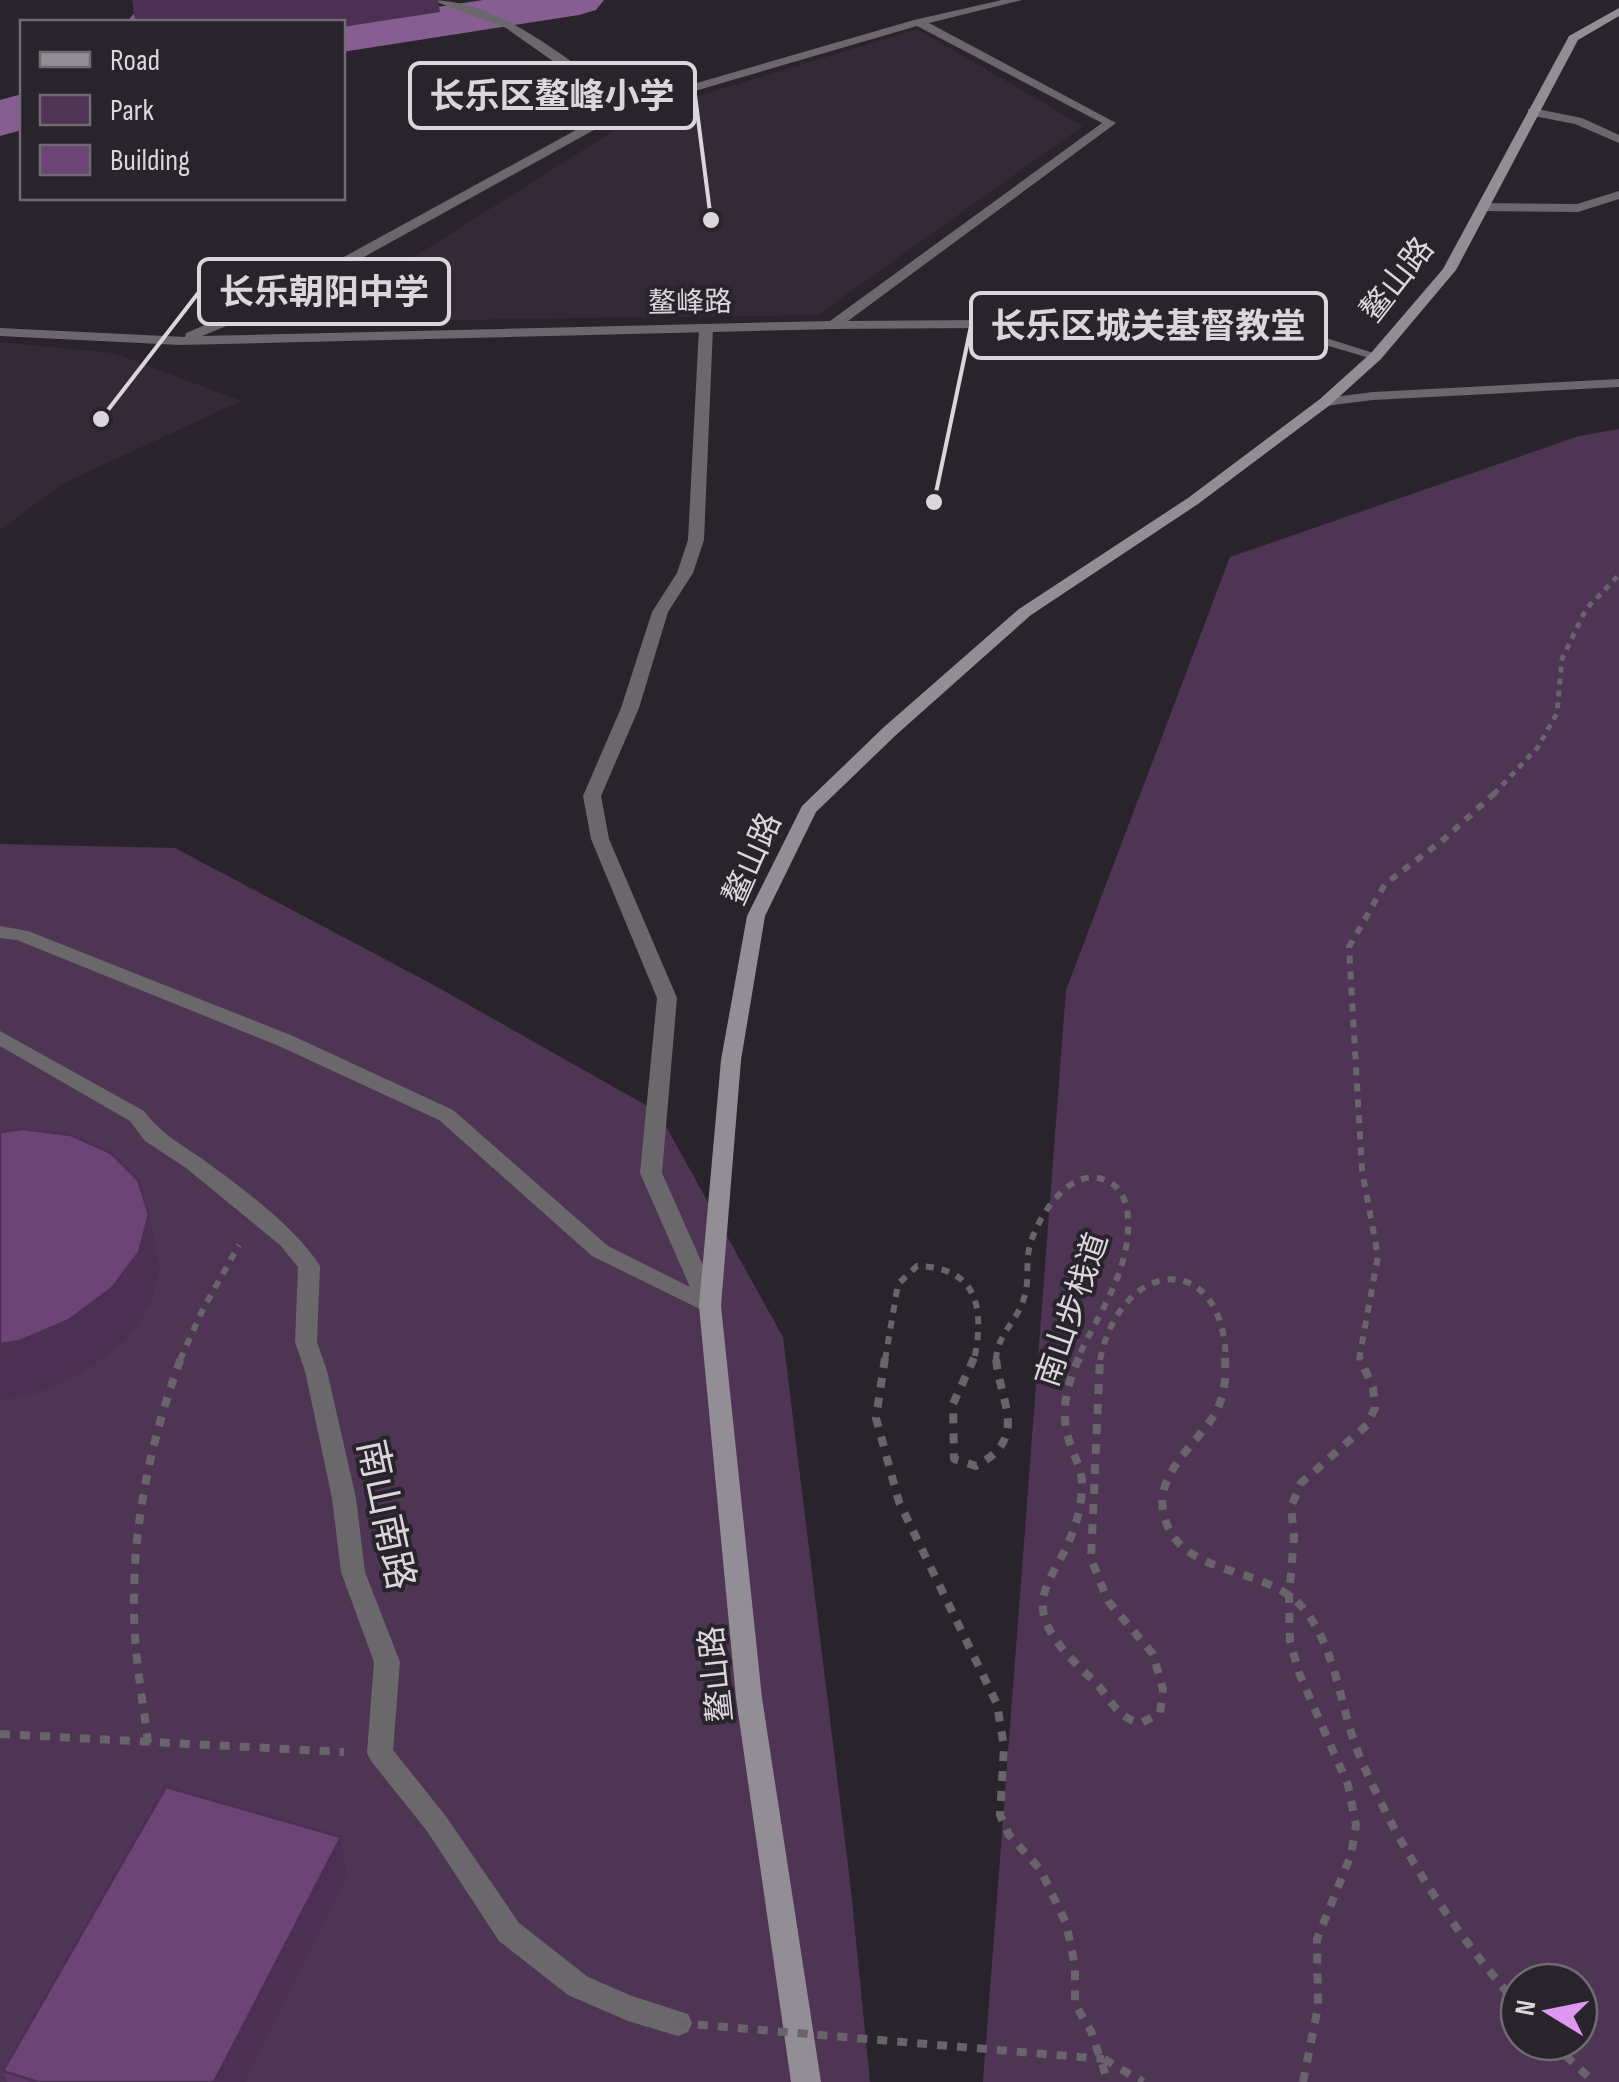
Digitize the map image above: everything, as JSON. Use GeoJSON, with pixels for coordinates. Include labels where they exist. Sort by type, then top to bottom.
{"type":"FeatureCollection","features":[{"type":"Feature","properties":{"kind":"street"},"geometry":{"type":"LineString","coordinates":[[436,0],[510,26],[626,108]]}},
{"type":"Feature","properties":{"kind":"street"},"geometry":{"type":"LineString","coordinates":[[180,341],[272,302],[626,108],[760,65],[918,22],[1018,0]]}},
{"type":"Feature","properties":{"kind":"street","name":"鳌山路"},"geometry":{"type":"LineString","coordinates":[[806,2082],[749,1698],[710,1306],[732,1060],[756,916],[808,810],[890,731],[1025,612],[1193,501],[1324,402],[1376,356],[1449,270],[1572,38],[1619,11]]}},
{"type":"Feature","properties":{"kind":"street"},"geometry":{"type":"LineString","coordinates":[[833,324],[1110,124],[918,22]]}},
{"type":"Feature","properties":{"kind":"street"},"geometry":{"type":"LineString","coordinates":[[1532,112],[1578,121],[1619,139]]}},
{"type":"Feature","properties":{"kind":"street"},"geometry":{"type":"LineString","coordinates":[[1483,208],[1578,208],[1619,195]]}},
{"type":"Feature","properties":{"kind":"street","name":"鳌峰路"},"geometry":{"type":"LineString","coordinates":[[0,332],[180,341],[833,324],[1263,322],[1376,356]]}},
{"type":"Feature","properties":{"kind":"street"},"geometry":{"type":"LineString","coordinates":[[706,328],[696,540],[684,573],[660,612],[630,708],[592,796],[600,839],[667,998],[651,1173],[710,1306]]}},
{"type":"Feature","properties":{"kind":"street"},"geometry":{"type":"LineString","coordinates":[[1324,402],[1619,383]]}},
{"type":"Feature","properties":{"kind":"street"},"geometry":{"type":"LineString","coordinates":[[0,932],[21,935],[286,1041],[446,1115],[600,1251],[710,1306]]}},
{"type":"Feature","properties":{"kind":"street","name":"南山南路"},"geometry":{"type":"LineString","coordinates":[[0,1036],[138,1116],[152,1136],[220,1184],[255,1217],[288,1240],[309,1266],[306,1342],[344,1498],[352,1572],[387,1662],[380,1754]]}},
{"type":"Feature","properties":{"kind":"street"},"geometry":{"type":"LineString","coordinates":[[380,1754],[436,1822],[509,1932],[578,1986],[628,2008],[678,2023]]}},
{"type":"Feature","properties":{"kind":"path"},"geometry":{"type":"LineString","coordinates":[[1303,2082],[1318,2006],[1316,1941],[1350,1862],[1356,1824],[1344,1781],[1292,1653],[1288,1592],[1294,1535],[1291,1503],[1316,1463],[1353,1442],[1376,1410],[1375,1384],[1358,1362],[1378,1256],[1362,1170],[1349,947],[1384,884],[1443,840],[1521,769],[1538,747],[1557,714],[1562,658],[1586,609],[1619,575]]}},
{"type":"Feature","properties":{"kind":"path","name":"南山步栈道"},"geometry":{"type":"LineString","coordinates":[[1108,2082],[1102,2059],[1075,2004],[1073,1953],[1057,1901],[1040,1869],[1009,1835],[1000,1815],[1004,1748],[997,1704],[899,1502],[881,1440],[876,1418],[879,1393],[898,1284],[907,1272],[917,1266],[946,1267],[969,1284],[979,1332],[972,1368],[953,1401],[952,1444],[954,1458],[963,1464],[986,1464],[1005,1443],[1010,1428],[998,1372],[997,1346],[1023,1301],[1029,1249],[1037,1224],[1071,1183],[1080,1178],[1105,1180],[1127,1204],[1123,1262],[1069,1385],[1064,1424],[1083,1474],[1083,1489],[1077,1522],[1045,1594],[1042,1611],[1055,1647],[1106,1693],[1125,1720],[1153,1720],[1160,1713],[1165,1687],[1140,1633],[1098,1586],[1091,1564],[1094,1420],[1109,1324],[1130,1297],[1154,1280],[1184,1280],[1197,1286],[1216,1307],[1226,1382],[1214,1418],[1183,1454],[1165,1493],[1162,1513],[1168,1528],[1180,1542],[1221,1571],[1288,1592]]}},
{"type":"Feature","properties":{"kind":"path"},"geometry":{"type":"LineString","coordinates":[[148,1743],[135,1635],[136,1551],[150,1459],[171,1382],[198,1317],[255,1217]]}},
{"type":"Feature","properties":{"kind":"path"},"geometry":{"type":"LineString","coordinates":[[1288,1592],[1306,1612],[1335,1676],[1354,1742],[1372,1784],[1427,1890],[1499,1981]]}},
{"type":"Feature","properties":{"kind":"path"},"geometry":{"type":"LineString","coordinates":[[0,1734],[380,1754]]}},
{"type":"Feature","properties":{"kind":"path"},"geometry":{"type":"LineString","coordinates":[[678,2023],[1102,2059],[1143,2082]]}},
{"type":"Feature","properties":{"kind":"path"},"geometry":{"type":"LineString","coordinates":[[1572,2062],[1594,2082]]}},
{"type":"Feature","properties":{"kind":"shaded area"},"geometry":{"type":"Polygon","coordinates":[[[917,29],[1083,126],[818,315],[311,322],[640,114],[917,29]]]}},
{"type":"Feature","properties":{"kind":"shaded area"},"geometry":{"type":"Polygon","coordinates":[[[0,342],[114,353],[241,401],[62,484],[0,530],[0,342]]]}},
{"type":"Feature","properties":{"kind":"green space"},"geometry":{"type":"Polygon","coordinates":[[[1619,429],[1619,2082],[983,2082],[1066,990],[1230,557],[1579,436],[1619,429]]]}},
{"type":"Feature","properties":{"kind":"green space"},"geometry":{"type":"Polygon","coordinates":[[[0,844],[175,848],[430,983],[658,1112],[783,1337],[851,1890],[870,2082],[0,2082],[0,844]]]}},
{"type":"Feature","properties":{"kind":"building"},"geometry":{"type":"Polygon","coordinates":[[[23,1129],[71,1135],[111,1153],[138,1180],[149,1214],[139,1252],[112,1288],[69,1320],[20,1341],[0,1344],[0,1132],[23,1129]]]}},
{"type":"Feature","properties":{"kind":"building"},"geometry":{"type":"Polygon","coordinates":[[[166,1787],[341,1837],[214,2082],[38,2082],[3,2071],[166,1787]]]}},
{"type":"Feature","properties":{"kind":"waterway"},"geometry":{"type":"LineString","coordinates":[[133,20],[149,0]]}},
{"type":"Feature","properties":{"kind":"waterway"},"geometry":{"type":"LineString","coordinates":[[345,37],[579,0]]}},
{"type":"Feature","properties":{"kind":"waterway"},"geometry":{"type":"LineString","coordinates":[[0,120],[20,111]]}},
{"type":"Feature","properties":{"kind":"place","name":"长乐区鳌峰小学"},"geometry":{"type":"Point","coordinates":[711,220]}},
{"type":"Feature","properties":{"kind":"place","name":"长乐朝阳中学"},"geometry":{"type":"Point","coordinates":[101,419]}},
{"type":"Feature","properties":{"kind":"place","name":"长乐区城关基督教堂"},"geometry":{"type":"Point","coordinates":[934,502]}}]}
